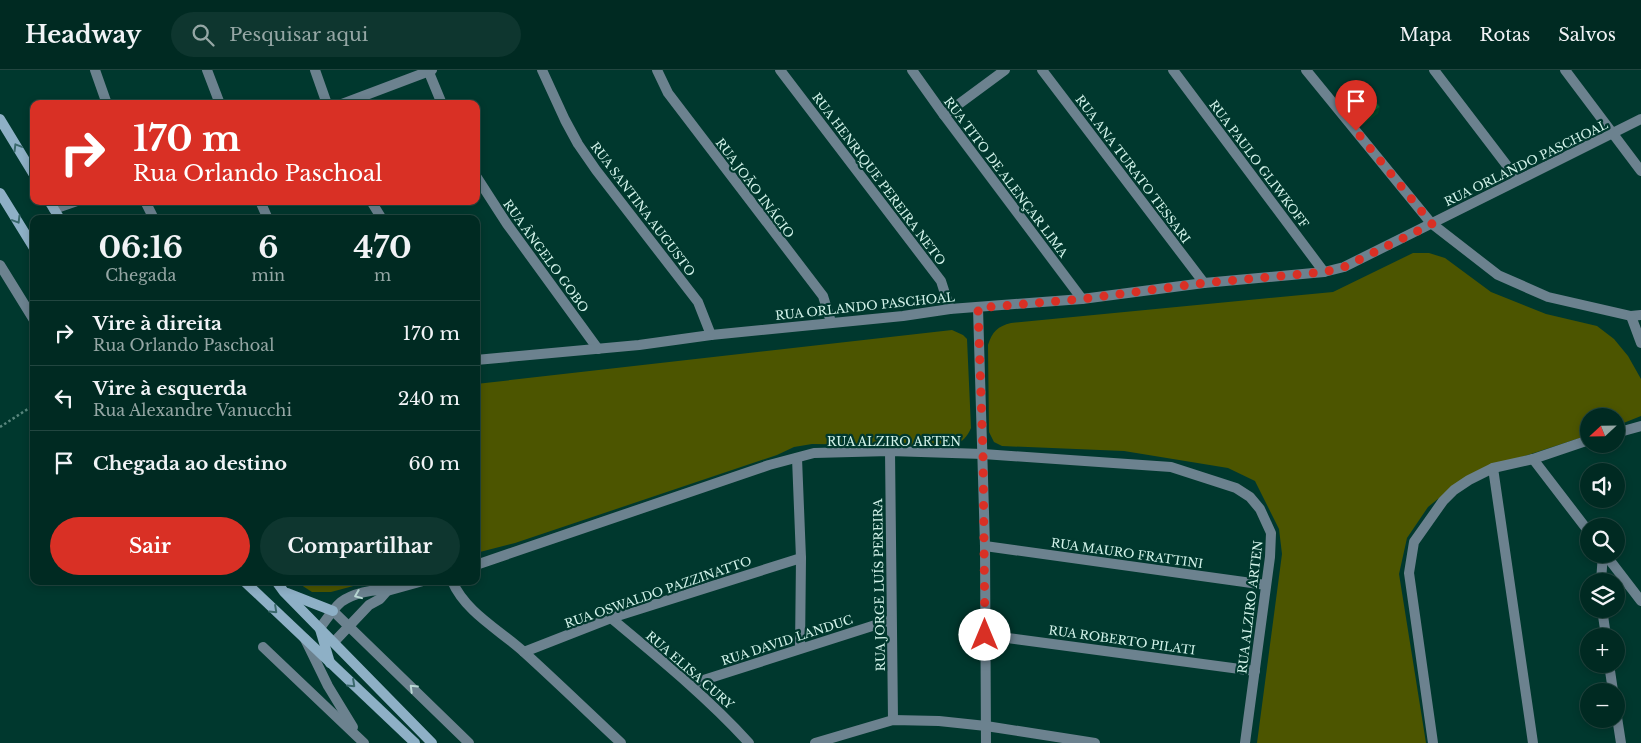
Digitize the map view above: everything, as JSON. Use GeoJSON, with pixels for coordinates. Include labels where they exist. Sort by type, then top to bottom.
{"type":"FeatureCollection","features":[{"type":"Feature","properties":{"kind":"main road"},"geometry":{"type":"LineString","coordinates":[[0,118],[30,168]]}},
{"type":"Feature","properties":{"kind":"main road"},"geometry":{"type":"LineString","coordinates":[[0,193],[30,242]]}},
{"type":"Feature","properties":{"kind":"main road"},"geometry":{"type":"LineString","coordinates":[[248,585],[415,743]]}},
{"type":"Feature","properties":{"kind":"main road"},"geometry":{"type":"LineString","coordinates":[[279,585],[320,628],[329,642],[432,743]]}},
{"type":"Feature","properties":{"kind":"main road"},"geometry":{"type":"LineString","coordinates":[[284,592],[333,611]]}},
{"type":"Feature","properties":{"kind":"main road"},"geometry":{"type":"LineString","coordinates":[[306,641],[329,642]]}},
{"type":"Feature","properties":{"kind":"main road"},"geometry":{"type":"LineString","coordinates":[[329,642],[330,664]]}},
{"type":"Feature","properties":{"kind":"street"},"geometry":{"type":"LineString","coordinates":[[95,70],[106,100]]}},
{"type":"Feature","properties":{"kind":"street"},"geometry":{"type":"LineString","coordinates":[[207,70],[218,100]]}},
{"type":"Feature","properties":{"kind":"street"},"geometry":{"type":"LineString","coordinates":[[315,70],[326,100]]}},
{"type":"Feature","properties":{"kind":"street"},"geometry":{"type":"LineString","coordinates":[[352,100],[429,70],[440,100]]}},
{"type":"Feature","properties":{"kind":"street","name":"RUA SANTINA AUGUSTO"},"geometry":{"type":"LineString","coordinates":[[542,70],[578,144],[698,302],[712,335]]}},
{"type":"Feature","properties":{"kind":"street","name":"RUA JOÃO INÁCIO"},"geometry":{"type":"LineString","coordinates":[[657,70],[668,93],[823,296],[831,322]]}},
{"type":"Feature","properties":{"kind":"street","name":"RUA HENRIQUE PEREIRA NETO"},"geometry":{"type":"LineString","coordinates":[[780,70],[941,281],[950,309]]}},
{"type":"Feature","properties":{"kind":"street","name":"RUA TITO DE ALENÇAR LIMA"},"geometry":{"type":"LineString","coordinates":[[912,70],[944,116],[1082,299]]}},
{"type":"Feature","properties":{"kind":"street"},"geometry":{"type":"LineString","coordinates":[[944,116],[1005,70]]}},
{"type":"Feature","properties":{"kind":"street","name":"RUA ANA TURATO TESSARI"},"geometry":{"type":"LineString","coordinates":[[1042,70],[1204,283]]}},
{"type":"Feature","properties":{"kind":"street","name":"RUA PAULO GLIWKOFF"},"geometry":{"type":"LineString","coordinates":[[1174,70],[1324,272]]}},
{"type":"Feature","properties":{"kind":"street"},"geometry":{"type":"LineString","coordinates":[[1306,70],[1432,224],[1498,275],[1548,297],[1636,316],[1641,343]]}},
{"type":"Feature","properties":{"kind":"street"},"geometry":{"type":"LineString","coordinates":[[1434,70],[1518,180]]}},
{"type":"Feature","properties":{"kind":"street"},"geometry":{"type":"LineString","coordinates":[[1565,70],[1641,171]]}},
{"type":"Feature","properties":{"kind":"street","name":"RUA ORLANDO PASCHOAL"},"geometry":{"type":"LineString","coordinates":[[480,360],[598,349],[831,322],[903,316],[950,309],[1082,299],[1204,283],[1324,272],[1344,267],[1641,118]]}},
{"type":"Feature","properties":{"kind":"street","name":"RUA ÂNGELO GOBO"},"geometry":{"type":"LineString","coordinates":[[480,182],[507,224],[598,349]]}},
{"type":"Feature","properties":{"kind":"street"},"geometry":{"type":"LineString","coordinates":[[0,265],[30,314]]}},
{"type":"Feature","properties":{"kind":"street"},"geometry":{"type":"LineString","coordinates":[[978,308],[985,546],[986,743]]}},
{"type":"Feature","properties":{"kind":"street"},"geometry":{"type":"LineString","coordinates":[[1625,430],[1641,426]]}},
{"type":"Feature","properties":{"kind":"street"},"geometry":{"type":"LineString","coordinates":[[1432,743],[1409,573],[1414,542],[1435,512],[1454,490],[1469,480],[1493,468],[1580,443]]}},
{"type":"Feature","properties":{"kind":"street","name":"RUA ALZIRO ARTEN"},"geometry":{"type":"LineString","coordinates":[[480,564],[760,469],[814,453],[890,451],[983,454],[1171,467],[1236,488],[1250,497],[1260,509],[1271,533],[1246,743]]}},
{"type":"Feature","properties":{"kind":"street","name":"RUA JORGE LUÍS PEREIRA"},"geometry":{"type":"LineString","coordinates":[[890,451],[893,720]]}},
{"type":"Feature","properties":{"kind":"street"},"geometry":{"type":"LineString","coordinates":[[797,458],[801,558],[800,648]]}},
{"type":"Feature","properties":{"kind":"street"},"geometry":{"type":"LineString","coordinates":[[1533,458],[1580,520]]}},
{"type":"Feature","properties":{"kind":"street"},"geometry":{"type":"LineString","coordinates":[[1493,468],[1533,743]]}},
{"type":"Feature","properties":{"kind":"street","name":"RUA MAURO FRATTINI"},"geometry":{"type":"LineString","coordinates":[[985,546],[1266,585]]}},
{"type":"Feature","properties":{"kind":"street","name":"RUA OSWALDO PAZZINATTO"},"geometry":{"type":"LineString","coordinates":[[524,652],[611,618],[801,558]]}},
{"type":"Feature","properties":{"kind":"street"},"geometry":{"type":"LineString","coordinates":[[1611,563],[1641,602]]}},
{"type":"Feature","properties":{"kind":"street"},"geometry":{"type":"LineString","coordinates":[[320,628],[342,602],[366,592],[378,589],[387,591],[409,585]]}},
{"type":"Feature","properties":{"kind":"street"},"geometry":{"type":"LineString","coordinates":[[454,585],[467,605],[524,652],[621,743]]}},
{"type":"Feature","properties":{"kind":"street"},"geometry":{"type":"LineString","coordinates":[[329,642],[387,591]]}},
{"type":"Feature","properties":{"kind":"street"},"geometry":{"type":"LineString","coordinates":[[333,611],[469,743]]}},
{"type":"Feature","properties":{"kind":"street","name":"RUA ELISA CURY"},"geometry":{"type":"LineString","coordinates":[[611,618],[691,684],[749,743]]}},
{"type":"Feature","properties":{"kind":"street","name":"RUA DAVID LANDUC"},"geometry":{"type":"LineString","coordinates":[[691,684],[891,620]]}},
{"type":"Feature","properties":{"kind":"street","name":"RUA ROBERTO PILATI"},"geometry":{"type":"LineString","coordinates":[[985,635],[1255,670]]}},
{"type":"Feature","properties":{"kind":"street"},"geometry":{"type":"LineString","coordinates":[[306,641],[328,686],[364,743]]}},
{"type":"Feature","properties":{"kind":"street"},"geometry":{"type":"LineString","coordinates":[[264,647],[364,743]]}},
{"type":"Feature","properties":{"kind":"street"},"geometry":{"type":"LineString","coordinates":[[815,743],[893,720],[939,721],[986,726],[1095,743]]}},
{"type":"Feature","properties":{"kind":"street"},"geometry":{"type":"LineString","coordinates":[[1619,728],[1621,743]]}},
{"type":"Feature","properties":{"kind":"path"},"geometry":{"type":"LineString","coordinates":[[0,427],[30,408]]}},
{"type":"Feature","properties":{"kind":"green space"},"geometry":{"type":"Polygon","coordinates":[[[1413,253],[1429,253],[1445,258],[1491,292],[1546,314],[1597,326],[1614,339],[1628,356],[1641,379],[1641,416],[1625,422],[1625,408],[1580,408],[1580,438],[1482,470],[1455,485],[1428,507],[1407,538],[1399,574],[1426,743],[1257,743],[1282,554],[1279,529],[1255,481],[1228,468],[1124,451],[1002,446],[994,442],[989,432],[988,345],[991,336],[1002,326],[1011,323],[1333,292],[1413,253]]]}},
{"type":"Feature","properties":{"kind":"green space"},"geometry":{"type":"Polygon","coordinates":[[[952,330],[967,339],[971,428],[964,439],[954,446],[812,444],[794,447],[777,455],[515,543],[480,552],[480,384],[952,330]]]}},
{"type":"Feature","properties":{"kind":"green space"},"geometry":{"type":"Polygon","coordinates":[[[301,585],[357,585],[331,592],[312,592],[301,585]]]}},
{"type":"Feature","properties":{"kind":"building"},"geometry":{"type":"Polygon","coordinates":[[[1372,96],[1380,107],[1364,119],[1356,108],[1372,96]]]}},
{"type":"Feature","properties":{"kind":"route"},"geometry":{"type":"LineString","coordinates":[[985,635],[985,546],[978,308],[1082,299],[1204,283],[1324,272],[1344,267],[1432,224],[1356,131]]}}]}
